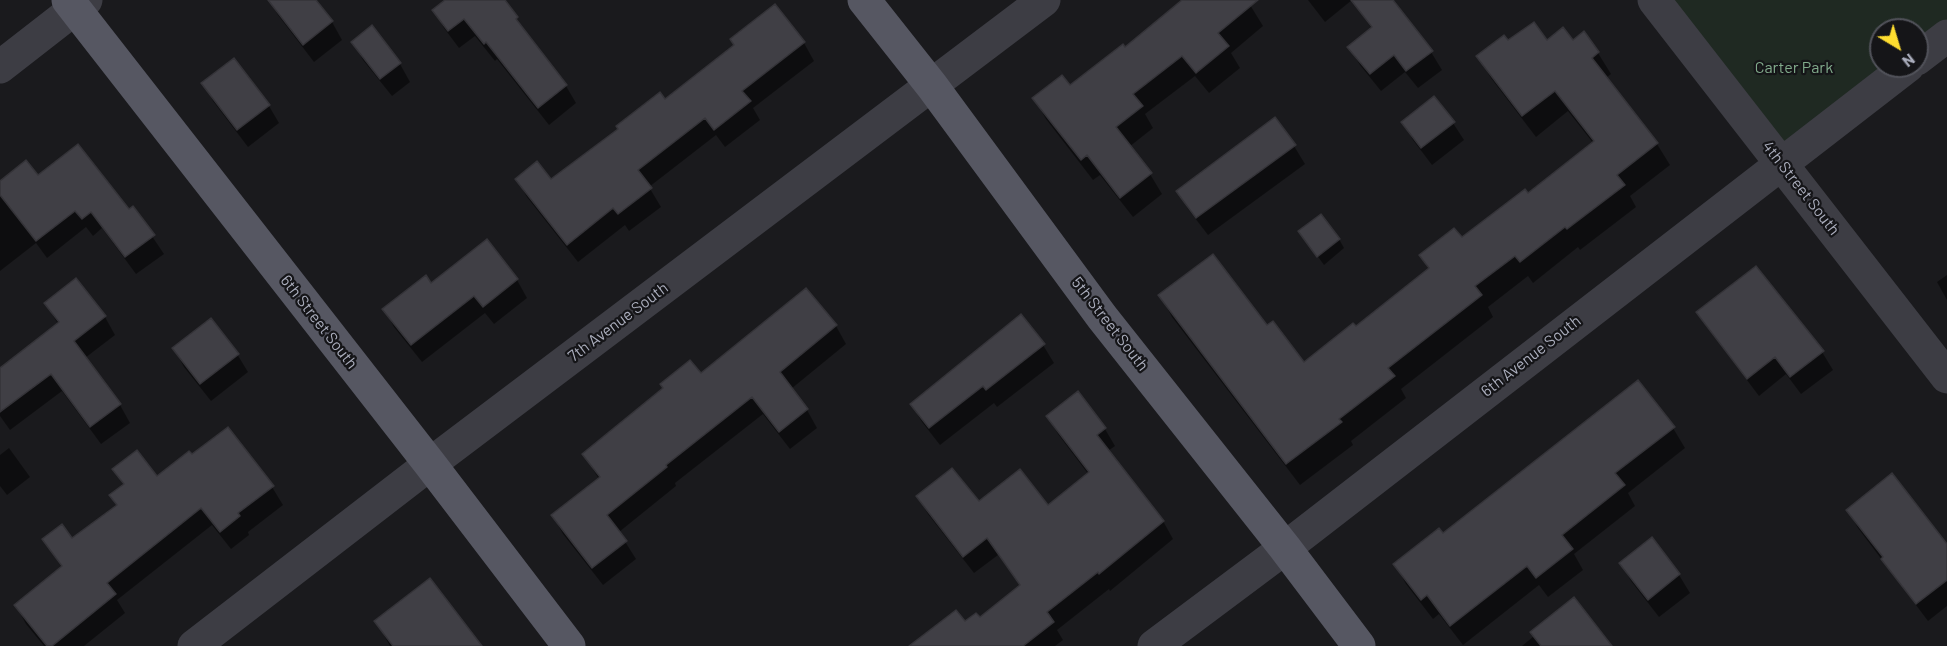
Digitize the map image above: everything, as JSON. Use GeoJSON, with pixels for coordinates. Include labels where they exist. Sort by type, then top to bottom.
{"type":"FeatureCollection","features":[{"type":"Feature","properties":{"kind":"main road","name":"5th Street South"},"geometry":{"type":"LineString","coordinates":[[864,0],[932,86],[1102,317],[1285,548],[1359,646]]}},
{"type":"Feature","properties":{"kind":"main road","name":"6th Street South"},"geometry":{"type":"LineString","coordinates":[[76,3],[569,646]]}},
{"type":"Feature","properties":{"kind":"street","name":"7th Avenue South"},"geometry":{"type":"LineString","coordinates":[[195,646],[430,464],[1044,0]]}},
{"type":"Feature","properties":{"kind":"street","name":"4th Street South"},"geometry":{"type":"LineString","coordinates":[[1654,0],[1947,377]]}},
{"type":"Feature","properties":{"kind":"street"},"geometry":{"type":"LineString","coordinates":[[0,67],[76,3]]}},
{"type":"Feature","properties":{"kind":"street"},"geometry":{"type":"LineString","coordinates":[[1929,50],[1947,36]]}},
{"type":"Feature","properties":{"kind":"street","name":"6th Avenue South"},"geometry":{"type":"LineString","coordinates":[[1154,646],[1285,548],[1892,78]]}},
{"type":"Feature","properties":{"kind":"green space","name":"Carter Park"},"geometry":{"type":"Polygon","coordinates":[[[1656,0],[1947,0],[1947,36],[1929,50],[1929,18],[1869,18],[1869,78],[1892,78],[1781,163],[1656,0]]]}},
{"type":"Feature","properties":{"kind":"building"},"geometry":{"type":"Polygon","coordinates":[[[268,0],[316,0],[333,21],[303,45],[268,0]]]}},
{"type":"Feature","properties":{"kind":"building"},"geometry":{"type":"Polygon","coordinates":[[[445,0],[505,0],[518,17],[516,19],[567,85],[538,108],[486,42],[484,44],[464,19],[448,31],[432,10],[445,0]]]}},
{"type":"Feature","properties":{"kind":"building"},"geometry":{"type":"Polygon","coordinates":[[[1182,0],[1258,0],[1218,33],[1229,46],[1196,73],[1182,56],[1133,94],[1143,106],[1116,127],[1152,173],[1120,198],[1087,155],[1081,160],[1032,98],[1062,75],[1070,85],[1123,44],[1125,47],[1182,0]]]}},
{"type":"Feature","properties":{"kind":"building"},"geometry":{"type":"Polygon","coordinates":[[[1351,0],[1393,0],[1433,51],[1406,71],[1394,55],[1370,74],[1347,47],[1372,27],[1351,0]]]}},
{"type":"Feature","properties":{"kind":"building"},"geometry":{"type":"Polygon","coordinates":[[[775,4],[805,42],[742,91],[751,101],[714,130],[705,118],[638,170],[652,188],[618,214],[613,208],[567,245],[515,179],[537,161],[551,179],[618,129],[616,126],[660,92],[665,99],[734,45],[730,39],[775,4]]]}},
{"type":"Feature","properties":{"kind":"building"},"geometry":{"type":"Polygon","coordinates":[[[1534,22],[1547,40],[1563,27],[1573,40],[1584,31],[1599,52],[1592,58],[1658,143],[1617,175],[1625,185],[1520,262],[1515,256],[1475,286],[1482,295],[1388,368],[1395,376],[1339,419],[1342,422],[1286,464],[1158,295],[1213,254],[1267,325],[1273,321],[1304,362],[1353,323],[1356,326],[1429,268],[1419,255],[1454,228],[1462,237],[1525,189],[1528,193],[1594,141],[1555,91],[1522,116],[1476,56],[1504,35],[1508,40],[1534,22]]]}},
{"type":"Feature","properties":{"kind":"building"},"geometry":{"type":"Polygon","coordinates":[[[372,25],[401,63],[380,79],[351,42],[372,25]]]}},
{"type":"Feature","properties":{"kind":"building"},"geometry":{"type":"Polygon","coordinates":[[[234,58],[270,105],[237,130],[201,83],[234,58]]]}},
{"type":"Feature","properties":{"kind":"building"},"geometry":{"type":"Polygon","coordinates":[[[1434,96],[1455,122],[1421,148],[1401,122],[1434,96]]]}},
{"type":"Feature","properties":{"kind":"building"},"geometry":{"type":"Polygon","coordinates":[[[1275,117],[1296,145],[1196,218],[1176,191],[1275,117]]]}},
{"type":"Feature","properties":{"kind":"building"},"geometry":{"type":"Polygon","coordinates":[[[78,144],[129,209],[133,206],[155,235],[125,257],[91,212],[82,219],[75,211],[36,241],[0,195],[0,181],[26,160],[38,175],[78,144]]]}},
{"type":"Feature","properties":{"kind":"building"},"geometry":{"type":"Polygon","coordinates":[[[1321,214],[1340,239],[1317,257],[1298,231],[1321,214]]]}},
{"type":"Feature","properties":{"kind":"building"},"geometry":{"type":"Polygon","coordinates":[[[487,239],[518,279],[483,307],[474,296],[411,345],[382,309],[426,275],[431,283],[487,239]]]}},
{"type":"Feature","properties":{"kind":"building"},"geometry":{"type":"Polygon","coordinates":[[[1756,266],[1824,351],[1790,377],[1775,357],[1747,379],[1696,312],[1756,266]]]}},
{"type":"Feature","properties":{"kind":"building"},"geometry":{"type":"Polygon","coordinates":[[[76,278],[106,316],[74,341],[121,404],[90,427],[51,374],[0,412],[0,368],[59,322],[44,303],[76,278]]]}},
{"type":"Feature","properties":{"kind":"building"},"geometry":{"type":"Polygon","coordinates":[[[806,288],[837,325],[780,372],[808,409],[779,432],[752,397],[607,515],[627,541],[592,568],[551,515],[600,477],[582,454],[663,388],[660,384],[690,360],[701,373],[806,288]]]}},
{"type":"Feature","properties":{"kind":"building"},"geometry":{"type":"Polygon","coordinates":[[[1021,314],[1045,344],[986,390],[983,386],[929,428],[910,404],[1021,314]]]}},
{"type":"Feature","properties":{"kind":"building"},"geometry":{"type":"Polygon","coordinates":[[[211,318],[239,354],[200,384],[172,348],[211,318]]]}},
{"type":"Feature","properties":{"kind":"building"},"geometry":{"type":"Polygon","coordinates":[[[1638,380],[1675,427],[1615,473],[1625,485],[1562,535],[1573,549],[1536,578],[1527,566],[1450,626],[1427,595],[1421,600],[1393,564],[1439,528],[1443,533],[1638,380]]]}},
{"type":"Feature","properties":{"kind":"building"},"geometry":{"type":"Polygon","coordinates":[[[1078,391],[1106,428],[1097,435],[1164,521],[1099,574],[1098,572],[1047,612],[1054,622],[1023,646],[909,646],[956,610],[965,621],[976,613],[980,617],[1020,585],[987,538],[963,557],[916,496],[952,468],[979,501],[1020,469],[1048,505],[1089,472],[1046,416],[1078,391]]]}},
{"type":"Feature","properties":{"kind":"building"},"geometry":{"type":"Polygon","coordinates":[[[228,427],[274,486],[238,513],[240,516],[220,532],[201,508],[107,583],[116,594],[52,646],[47,646],[14,605],[62,566],[42,539],[62,524],[72,538],[117,505],[109,495],[124,484],[112,469],[137,450],[157,476],[189,451],[192,454],[228,427]]]}},
{"type":"Feature","properties":{"kind":"building"},"geometry":{"type":"Polygon","coordinates":[[[1892,473],[1947,544],[1947,580],[1916,604],[1846,510],[1892,473]]]}},
{"type":"Feature","properties":{"kind":"building"},"geometry":{"type":"Polygon","coordinates":[[[1652,537],[1680,574],[1648,600],[1619,563],[1652,537]]]}},
{"type":"Feature","properties":{"kind":"building"},"geometry":{"type":"Polygon","coordinates":[[[430,578],[482,646],[393,646],[374,621],[430,578]]]}},
{"type":"Feature","properties":{"kind":"building"},"geometry":{"type":"Polygon","coordinates":[[[1574,597],[1612,646],[1541,646],[1530,632],[1574,597]]]}}]}
